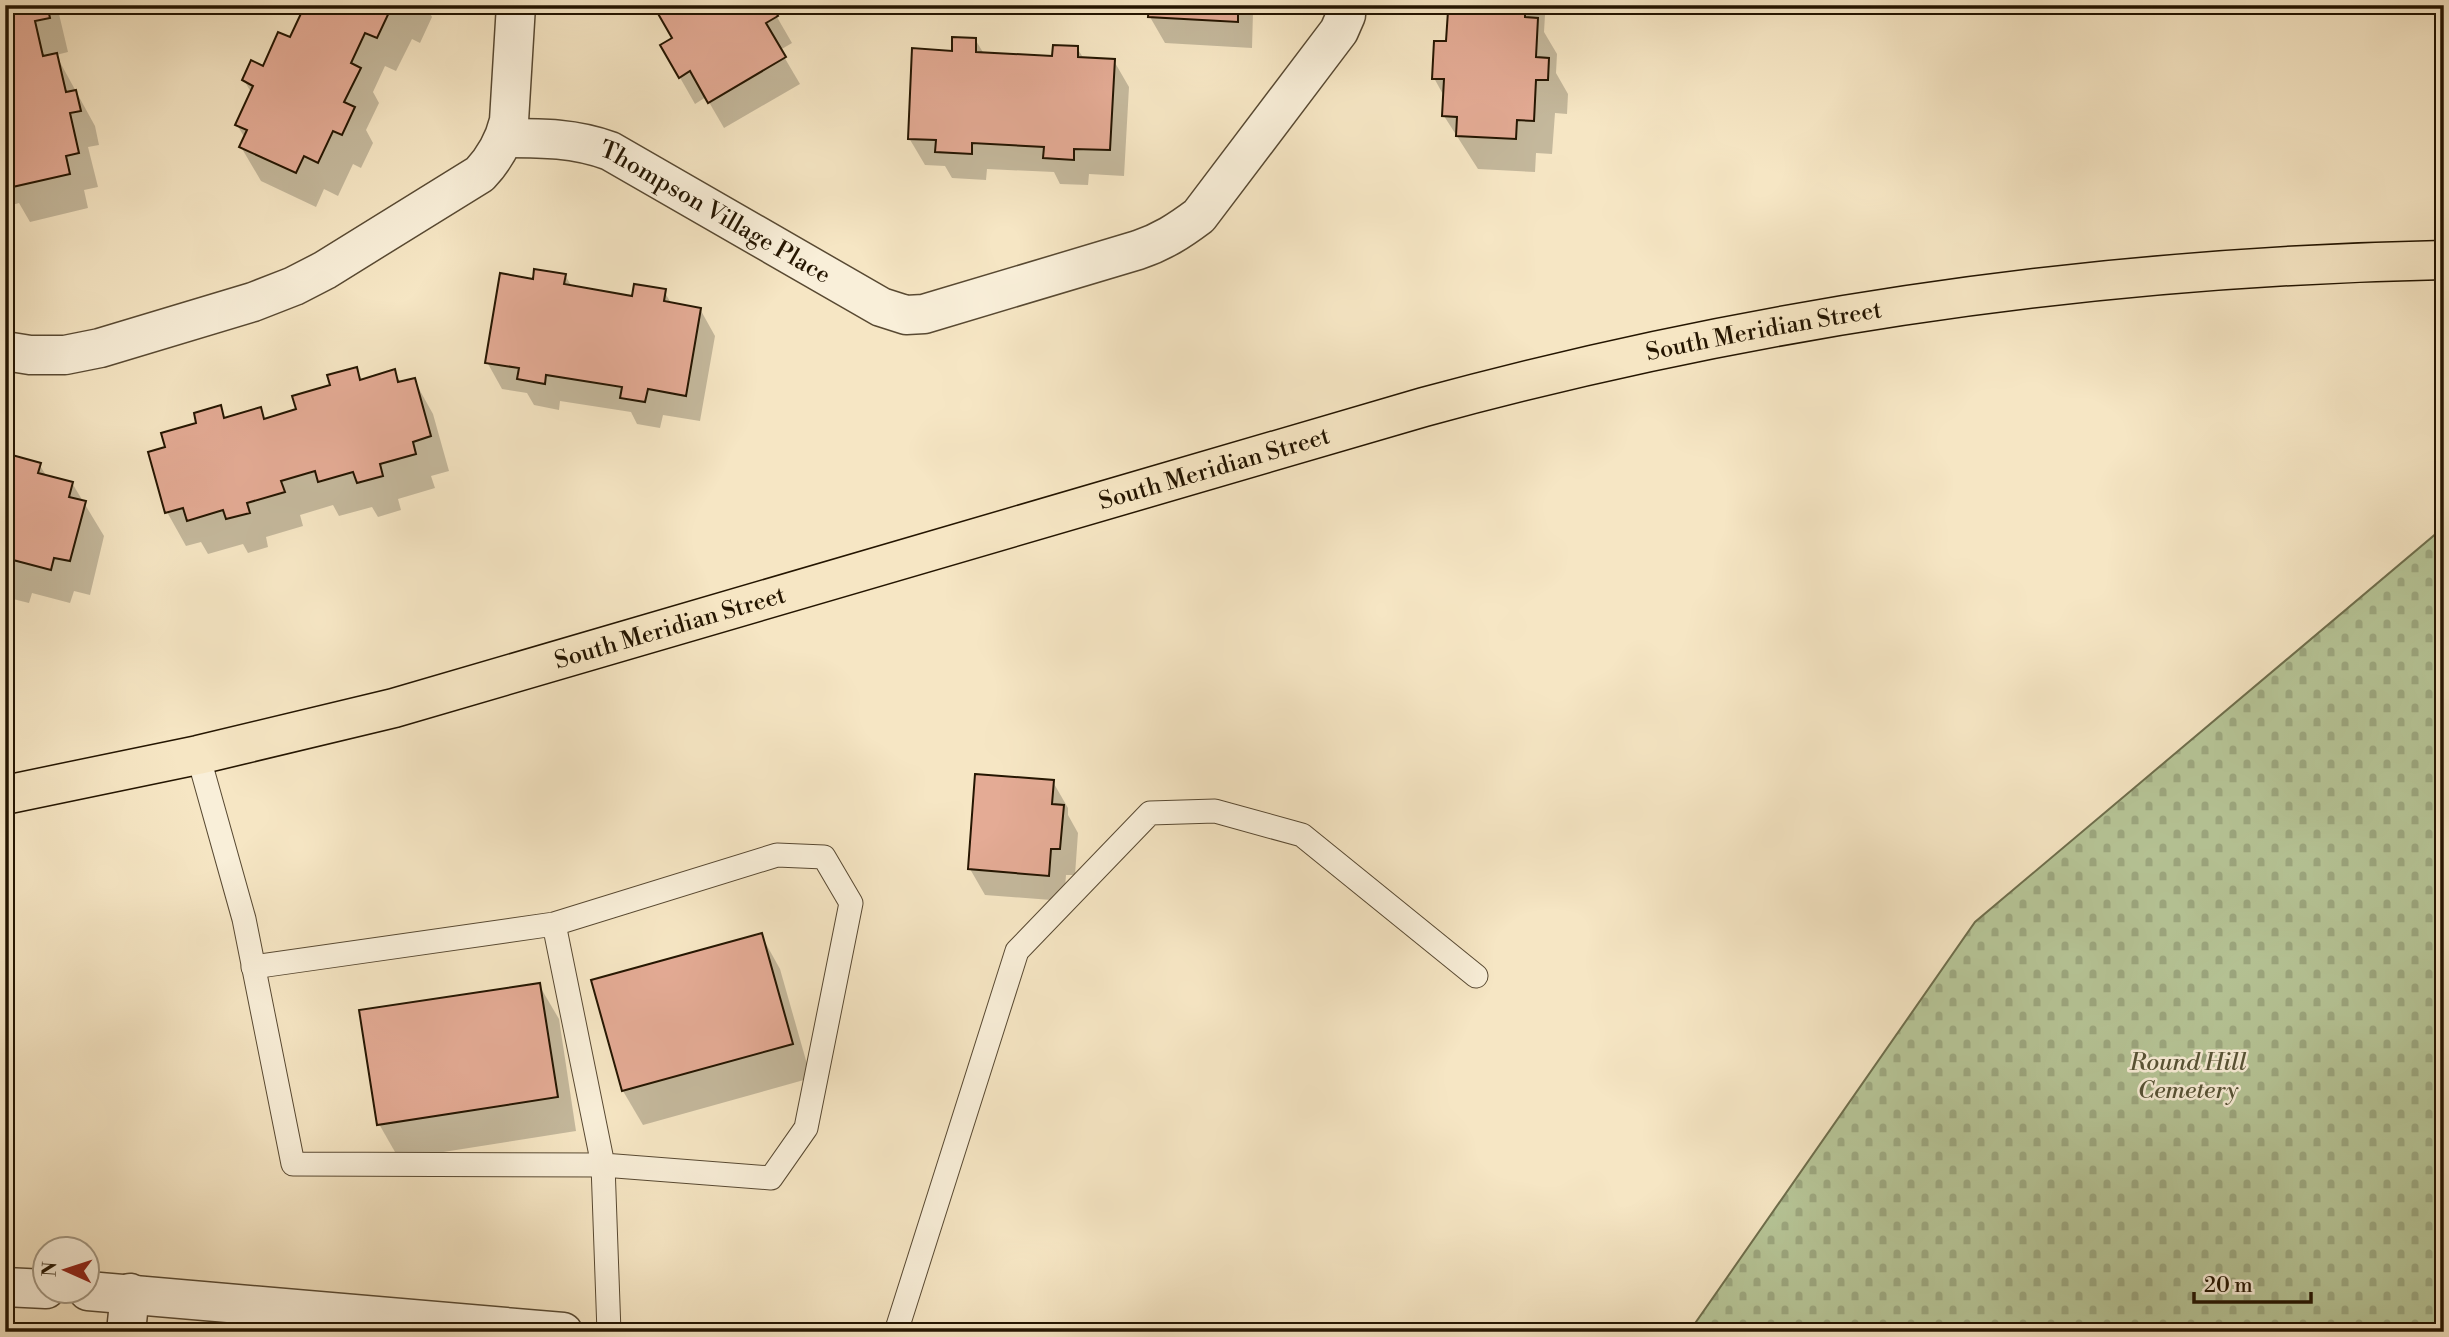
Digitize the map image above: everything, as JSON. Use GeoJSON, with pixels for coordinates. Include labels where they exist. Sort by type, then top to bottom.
{"type":"FeatureCollection","features":[{"type":"Feature","properties":{"kind":"main road","name":"South Meridian Street"},"geometry":{"type":"LineString","coordinates":[[5,795],[198,755],[394,708],[1424,407],[1655,349],[1865,310],[2078,282],[2265,266],[2444,260]]}},
{"type":"Feature","properties":{"kind":"street"},"geometry":{"type":"LineString","coordinates":[[5,351],[30,355],[65,355],[100,348],[253,302],[325,270],[480,174],[492,162],[505,138],[509,121],[516,5]]}},
{"type":"Feature","properties":{"kind":"street","name":"Thompson Village Place"},"geometry":{"type":"LineString","coordinates":[[505,138],[558,138],[610,151],[881,307],[906,315],[924,314],[1138,250],[1178,232],[1199,216],[1339,31],[1346,15],[1346,5]]}},
{"type":"Feature","properties":{"kind":"street"},"geometry":{"type":"LineString","coordinates":[[5,1287],[32,1288]]}},
{"type":"Feature","properties":{"kind":"street"},"geometry":{"type":"LineString","coordinates":[[102,1292],[563,1332]]}},
{"type":"Feature","properties":{"kind":"street"},"geometry":{"type":"LineString","coordinates":[[126,1332],[130,1293]]}},
{"type":"Feature","properties":{"kind":"lane"},"geometry":{"type":"LineString","coordinates":[[198,755],[244,919],[253,967],[293,1164],[603,1165],[771,1178],[806,1128],[851,903],[824,857],[777,855],[554,924],[253,967]]}},
{"type":"Feature","properties":{"kind":"lane"},"geometry":{"type":"LineString","coordinates":[[895,1332],[1017,951],[1150,813],[1215,811],[1302,835],[1476,976]]}},
{"type":"Feature","properties":{"kind":"lane"},"geometry":{"type":"LineString","coordinates":[[554,924],[603,1165],[609,1332]]}},
{"type":"Feature","properties":{"kind":"green space","name":"Round Hill Cemetery"},"geometry":{"type":"Polygon","coordinates":[[[2444,527],[2444,1332],[1689,1332],[1975,922],[2444,527]]]}},
{"type":"Feature","properties":{"kind":"building"},"geometry":{"type":"Polygon","coordinates":[[[5,5],[47,5],[50,18],[35,21],[43,56],[57,53],[66,92],[76,90],[81,111],[70,113],[79,153],[66,156],[70,174],[8,188],[5,176],[5,5]]]}},
{"type":"Feature","properties":{"kind":"building"},"geometry":{"type":"Polygon","coordinates":[[[305,5],[402,5],[400,10],[392,6],[377,38],[365,33],[351,63],[361,68],[344,102],[355,107],[342,135],[333,131],[318,163],[304,156],[296,173],[239,147],[247,130],[235,125],[253,86],[242,80],[251,60],[263,66],[278,32],[290,37],[305,5]]]}},
{"type":"Feature","properties":{"kind":"building"},"geometry":{"type":"Polygon","coordinates":[[[653,5],[772,5],[778,16],[766,23],[786,57],[708,103],[690,71],[679,78],[660,45],[672,38],[653,5]]]}},
{"type":"Feature","properties":{"kind":"building"},"geometry":{"type":"Polygon","coordinates":[[[1149,5],[1238,5],[1238,22],[1148,17],[1149,5]]]}},
{"type":"Feature","properties":{"kind":"building"},"geometry":{"type":"Polygon","coordinates":[[[1464,5],[1525,5],[1525,17],[1538,18],[1536,57],[1549,58],[1548,80],[1536,80],[1534,121],[1517,120],[1516,139],[1456,136],[1457,117],[1442,116],[1444,79],[1432,79],[1434,41],[1446,41],[1448,11],[1464,12],[1464,5]]]}},
{"type":"Feature","properties":{"kind":"building"},"geometry":{"type":"Polygon","coordinates":[[[952,37],[976,38],[976,52],[1052,56],[1053,45],[1078,46],[1078,57],[1115,59],[1110,150],[1074,149],[1074,160],[1043,158],[1044,147],[972,143],[972,154],[935,152],[936,140],[908,139],[912,48],[952,51],[952,37]]]}},
{"type":"Feature","properties":{"kind":"building"},"geometry":{"type":"Polygon","coordinates":[[[534,269],[566,274],[564,284],[632,296],[634,284],[666,289],[664,301],[701,308],[686,396],[648,389],[645,402],[620,398],[622,387],[546,375],[545,384],[517,379],[519,368],[485,363],[500,273],[533,279],[534,269]]]}},
{"type":"Feature","properties":{"kind":"building"},"geometry":{"type":"Polygon","coordinates":[[[357,367],[360,380],[395,369],[398,382],[415,378],[431,436],[413,442],[416,454],[380,464],[383,476],[357,483],[353,472],[318,482],[315,471],[281,481],[285,492],[247,503],[250,513],[226,519],[223,510],[187,521],[183,508],[165,513],[148,452],[165,447],[161,433],[196,423],[194,413],[221,405],[224,418],[261,407],[264,419],[296,409],[292,396],[330,385],[327,375],[357,367]]]}},
{"type":"Feature","properties":{"kind":"building"},"geometry":{"type":"Polygon","coordinates":[[[12,455],[41,463],[38,473],[73,482],[69,497],[86,501],[70,561],[54,558],[51,570],[13,560],[10,570],[5,568],[5,464],[9,465],[12,455]]]}},
{"type":"Feature","properties":{"kind":"building"},"geometry":{"type":"Polygon","coordinates":[[[975,774],[1054,780],[1052,804],[1064,805],[1060,849],[1051,849],[1049,876],[968,869],[975,774]]]}},
{"type":"Feature","properties":{"kind":"building"},"geometry":{"type":"Polygon","coordinates":[[[762,933],[793,1044],[622,1091],[591,980],[762,933]]]}},
{"type":"Feature","properties":{"kind":"building"},"geometry":{"type":"Polygon","coordinates":[[[540,983],[558,1097],[377,1125],[359,1010],[540,983]]]}}]}
